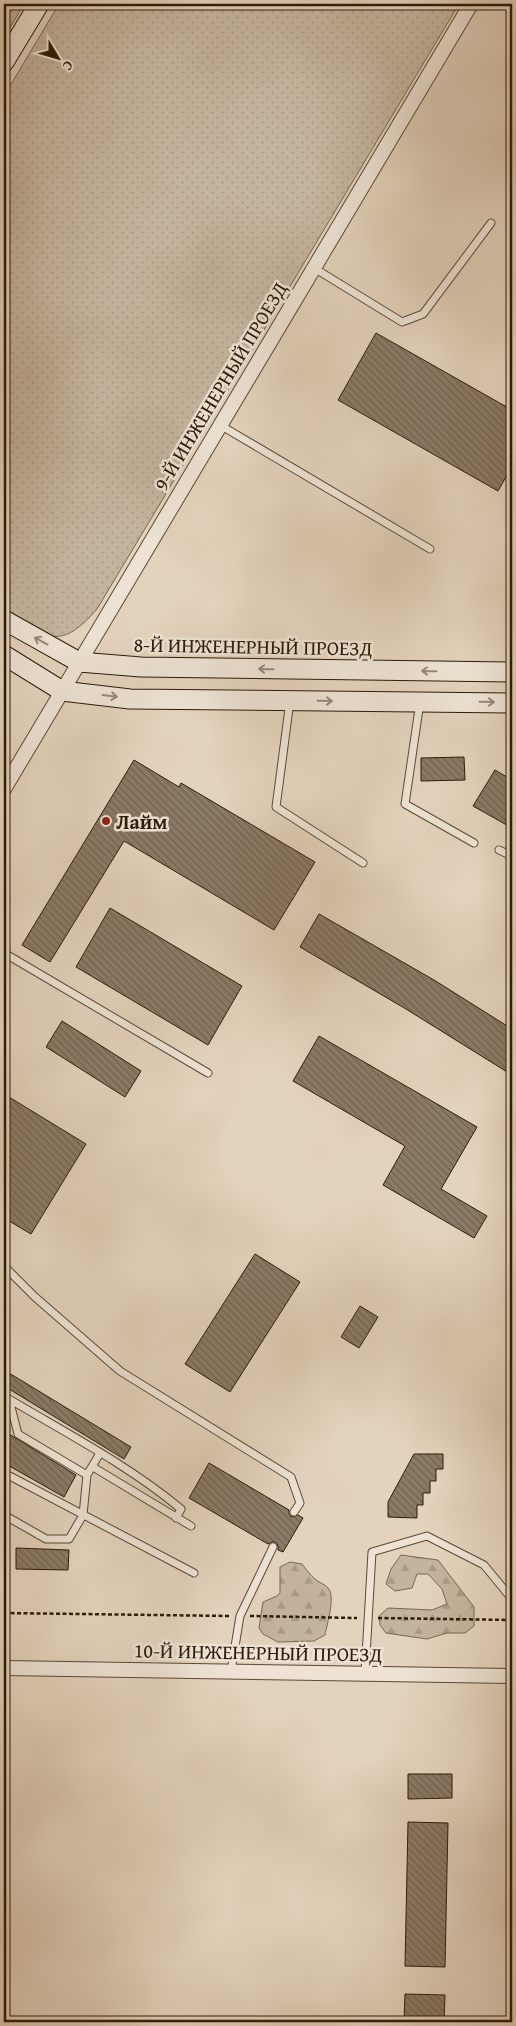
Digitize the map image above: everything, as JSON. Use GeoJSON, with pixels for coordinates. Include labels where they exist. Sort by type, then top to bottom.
{"type":"FeatureCollection","features":[{"type":"Feature","properties":{"kind":"street"},"geometry":{"type":"LineString","coordinates":[[4,62],[39,4]]}},
{"type":"Feature","properties":{"kind":"street","name":"9-Й ИНЖЕНЕРНЫЙ ПРОЕЗД"},"geometry":{"type":"LineString","coordinates":[[4,789],[471,4]]}},
{"type":"Feature","properties":{"kind":"street","name":"8-Й ИНЖЕНЕРНЫЙ ПРОЕЗД"},"geometry":{"type":"LineString","coordinates":[[4,620],[79,662],[140,668],[512,672]]}},
{"type":"Feature","properties":{"kind":"street"},"geometry":{"type":"LineString","coordinates":[[4,655],[62,691],[130,698],[512,703]]}},
{"type":"Feature","properties":{"kind":"street","name":"10-Й ИНЖЕНЕРНЫЙ ПРОЕЗД"},"geometry":{"type":"LineString","coordinates":[[4,1668],[512,1676]]}},
{"type":"Feature","properties":{"kind":"lane"},"geometry":{"type":"LineString","coordinates":[[314,268],[402,322],[423,314],[491,223]]}},
{"type":"Feature","properties":{"kind":"lane"},"geometry":{"type":"LineString","coordinates":[[220,425],[430,550]]}},
{"type":"Feature","properties":{"kind":"lane"},"geometry":{"type":"LineString","coordinates":[[290,700],[276,807],[363,863]]}},
{"type":"Feature","properties":{"kind":"lane"},"geometry":{"type":"LineString","coordinates":[[420,702],[405,804],[474,843]]}},
{"type":"Feature","properties":{"kind":"lane"},"geometry":{"type":"LineString","coordinates":[[499,850],[512,856]]}},
{"type":"Feature","properties":{"kind":"lane"},"geometry":{"type":"LineString","coordinates":[[4,953],[208,1073]]}},
{"type":"Feature","properties":{"kind":"lane"},"geometry":{"type":"LineString","coordinates":[[4,1266],[35,1297],[120,1371],[291,1477],[300,1503],[294,1512]]}},
{"type":"Feature","properties":{"kind":"lane"},"geometry":{"type":"LineString","coordinates":[[6,1398],[100,1453],[165,1495],[181,1509],[176,1518]]}},
{"type":"Feature","properties":{"kind":"lane"},"geometry":{"type":"LineString","coordinates":[[6,1398],[18,1434],[87,1475]]}},
{"type":"Feature","properties":{"kind":"lane"},"geometry":{"type":"LineString","coordinates":[[4,1515],[46,1539],[69,1539],[83,1515],[87,1475],[100,1453]]}},
{"type":"Feature","properties":{"kind":"lane"},"geometry":{"type":"LineString","coordinates":[[93,1467],[190,1526]]}},
{"type":"Feature","properties":{"kind":"lane"},"geometry":{"type":"LineString","coordinates":[[4,1473],[194,1573]]}},
{"type":"Feature","properties":{"kind":"lane"},"geometry":{"type":"LineString","coordinates":[[365,1673],[372,1552],[427,1536],[484,1565],[512,1599]]}},
{"type":"Feature","properties":{"kind":"lane"},"geometry":{"type":"LineString","coordinates":[[231,1672],[240,1616],[273,1547]]}},
{"type":"Feature","properties":{"kind":"path"},"geometry":{"type":"LineString","coordinates":[[4,1613],[512,1620]]}},
{"type":"Feature","properties":{"kind":"green space"},"geometry":{"type":"Polygon","coordinates":[[[7,4],[24,4],[4,38],[4,9],[7,4]]]}},
{"type":"Feature","properties":{"kind":"green space"},"geometry":{"type":"Polygon","coordinates":[[[59,4],[459,4],[97,609],[84,623],[73,631],[63,636],[53,636],[31,629],[4,614],[4,96],[59,4]]]}},
{"type":"Feature","properties":{"kind":"green space"},"geometry":{"type":"Polygon","coordinates":[[[401,1555],[438,1560],[474,1607],[474,1626],[465,1633],[447,1633],[427,1639],[386,1633],[380,1625],[379,1616],[388,1608],[432,1610],[447,1604],[442,1589],[428,1574],[417,1574],[412,1588],[395,1591],[386,1584],[391,1569],[401,1555]]]}},
{"type":"Feature","properties":{"kind":"green space"},"geometry":{"type":"Polygon","coordinates":[[[290,1562],[302,1564],[330,1592],[331,1604],[325,1635],[314,1641],[278,1642],[263,1634],[259,1628],[263,1602],[280,1593],[280,1567],[290,1562]]]}},
{"type":"Feature","properties":{"kind":"building"},"geometry":{"type":"Polygon","coordinates":[[[376,333],[512,410],[512,466],[498,491],[338,400],[376,333]]]}},
{"type":"Feature","properties":{"kind":"building"},"geometry":{"type":"Polygon","coordinates":[[[464,757],[465,780],[421,781],[421,758],[464,757]]]}},
{"type":"Feature","properties":{"kind":"building"},"geometry":{"type":"Polygon","coordinates":[[[134,760],[179,787],[181,783],[315,862],[274,930],[124,841],[50,962],[22,945],[134,760]]]}},
{"type":"Feature","properties":{"kind":"building"},"geometry":{"type":"Polygon","coordinates":[[[495,770],[512,780],[512,828],[473,806],[495,770]]]}},
{"type":"Feature","properties":{"kind":"building"},"geometry":{"type":"Polygon","coordinates":[[[110,908],[242,986],[208,1045],[76,967],[110,908]]]}},
{"type":"Feature","properties":{"kind":"building"},"geometry":{"type":"Polygon","coordinates":[[[319,914],[434,980],[512,1029],[512,1075],[406,1009],[300,947],[319,914]]]}},
{"type":"Feature","properties":{"kind":"building"},"geometry":{"type":"Polygon","coordinates":[[[62,1021],[141,1071],[125,1097],[46,1047],[62,1021]]]}},
{"type":"Feature","properties":{"kind":"building"},"geometry":{"type":"Polygon","coordinates":[[[319,1036],[477,1127],[441,1189],[487,1216],[474,1238],[383,1185],[405,1146],[293,1081],[319,1036]]]}},
{"type":"Feature","properties":{"kind":"building"},"geometry":{"type":"Polygon","coordinates":[[[4,1094],[86,1144],[31,1234],[4,1218],[4,1094]]]}},
{"type":"Feature","properties":{"kind":"building"},"geometry":{"type":"Polygon","coordinates":[[[255,1254],[300,1282],[230,1392],[185,1364],[255,1254]]]}},
{"type":"Feature","properties":{"kind":"building"},"geometry":{"type":"Polygon","coordinates":[[[360,1306],[378,1317],[359,1348],[341,1337],[360,1306]]]}},
{"type":"Feature","properties":{"kind":"building"},"geometry":{"type":"Polygon","coordinates":[[[4,1370],[131,1447],[124,1459],[4,1386],[4,1370]]]}},
{"type":"Feature","properties":{"kind":"building"},"geometry":{"type":"Polygon","coordinates":[[[4,1431],[76,1475],[64,1497],[4,1463],[4,1431]]]}},
{"type":"Feature","properties":{"kind":"building"},"geometry":{"type":"Polygon","coordinates":[[[414,1454],[443,1454],[443,1469],[436,1469],[436,1481],[430,1481],[430,1493],[423,1493],[423,1505],[417,1505],[417,1518],[388,1517],[388,1502],[414,1454]]]}},
{"type":"Feature","properties":{"kind":"building"},"geometry":{"type":"Polygon","coordinates":[[[209,1463],[289,1510],[291,1517],[298,1515],[303,1518],[283,1552],[278,1550],[276,1542],[268,1544],[189,1498],[209,1463]]]}},
{"type":"Feature","properties":{"kind":"building"},"geometry":{"type":"Polygon","coordinates":[[[16,1548],[69,1550],[68,1570],[16,1569],[16,1548]]]}},
{"type":"Feature","properties":{"kind":"building"},"geometry":{"type":"Polygon","coordinates":[[[408,1774],[452,1774],[452,1798],[408,1799],[408,1774]]]}},
{"type":"Feature","properties":{"kind":"building"},"geometry":{"type":"Polygon","coordinates":[[[408,1822],[448,1823],[445,1967],[405,1966],[408,1822]]]}},
{"type":"Feature","properties":{"kind":"building"},"geometry":{"type":"Polygon","coordinates":[[[405,1994],[445,1995],[444,2022],[404,2022],[405,1994]]]}},
{"type":"Feature","properties":{"kind":"place","name":"Лайм"},"geometry":{"type":"Point","coordinates":[106,821]}}]}
